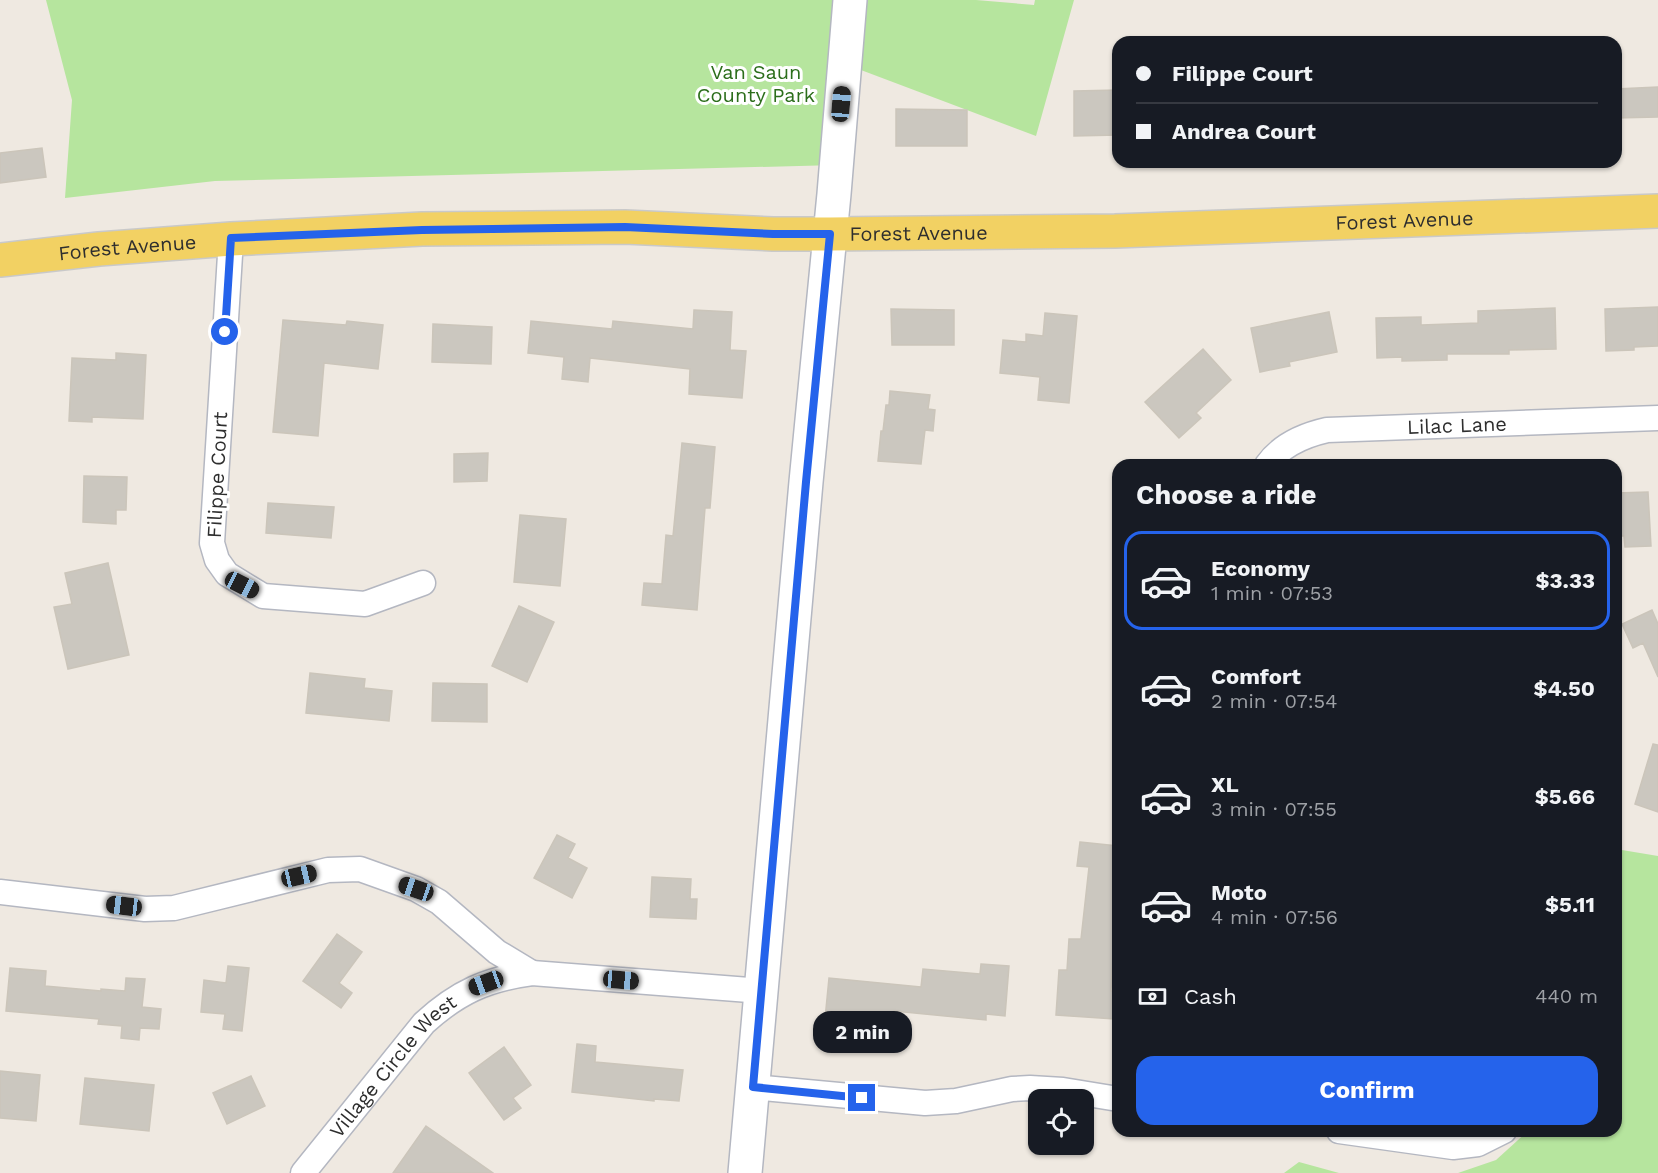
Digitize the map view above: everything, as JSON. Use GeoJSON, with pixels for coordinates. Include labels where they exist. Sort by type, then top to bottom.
{"type":"FeatureCollection","features":[{"type":"Feature","properties":{"kind":"main road","name":"Forest Avenue"},"geometry":{"type":"LineString","coordinates":[[0,260],[231,238],[412,230],[625,227],[773,234],[1115,231],[1658,211]]}},
{"type":"Feature","properties":{"kind":"street"},"geometry":{"type":"LineString","coordinates":[[745,1173],[850,0]]}},
{"type":"Feature","properties":{"kind":"street","name":"Filippe Court"},"geometry":{"type":"LineString","coordinates":[[231,238],[212,543],[217,560],[227,574],[263,596],[365,604],[423,583]]}},
{"type":"Feature","properties":{"kind":"street","name":"Lilac Lane"},"geometry":{"type":"LineString","coordinates":[[1274,459],[1289,445],[1311,434],[1327,430],[1658,418]]}},
{"type":"Feature","properties":{"kind":"street"},"geometry":{"type":"LineString","coordinates":[[0,892],[145,909],[174,908],[328,870],[360,869],[416,889],[439,902],[497,952],[532,973],[762,991]]}},
{"type":"Feature","properties":{"kind":"street","name":"Village Circle West"},"geometry":{"type":"LineString","coordinates":[[303,1173],[424,1023],[444,1005],[470,989],[502,977],[532,973]]}},
{"type":"Feature","properties":{"kind":"street"},"geometry":{"type":"LineString","coordinates":[[753,1087],[925,1103],[956,1101],[1012,1089],[1030,1088],[1063,1090],[1112,1098]]}},
{"type":"Feature","properties":{"kind":"street"},"geometry":{"type":"LineString","coordinates":[[1382,1137],[1453,1147],[1478,1144],[1492,1137]]}},
{"type":"Feature","properties":{"kind":"green space","name":"Van Saun County Park"},"geometry":{"type":"Polygon","coordinates":[[[46,0],[976,0],[1034,5],[1035,0],[1074,0],[1036,136],[845,64],[836,165],[215,181],[65,198],[72,100],[46,0]]]}},
{"type":"Feature","properties":{"kind":"green space"},"geometry":{"type":"Polygon","coordinates":[[[1622,850],[1658,856],[1658,1173],[1458,1173],[1496,1160],[1521,1137],[1622,1137],[1622,850]]]}},
{"type":"Feature","properties":{"kind":"green space"},"geometry":{"type":"Polygon","coordinates":[[[1299,1162],[1339,1173],[1284,1173],[1299,1162]]]}},
{"type":"Feature","properties":{"kind":"building"},"geometry":{"type":"Polygon","coordinates":[[[1658,87],[1658,117],[1622,118],[1622,89],[1658,87]]]}},
{"type":"Feature","properties":{"kind":"building"},"geometry":{"type":"Polygon","coordinates":[[[1112,90],[1112,135],[1074,136],[1074,91],[1112,90]]]}},
{"type":"Feature","properties":{"kind":"building"},"geometry":{"type":"Polygon","coordinates":[[[896,109],[967,110],[967,146],[896,146],[896,109]]]}},
{"type":"Feature","properties":{"kind":"building"},"geometry":{"type":"Polygon","coordinates":[[[42,148],[46,177],[0,183],[0,153],[42,148]]]}},
{"type":"Feature","properties":{"kind":"building"},"geometry":{"type":"Polygon","coordinates":[[[1658,307],[1658,346],[1606,351],[1605,309],[1658,307]]]}},
{"type":"Feature","properties":{"kind":"building"},"geometry":{"type":"Polygon","coordinates":[[[1555,308],[1556,349],[1509,350],[1509,354],[1447,354],[1447,360],[1402,361],[1402,357],[1377,358],[1376,318],[1421,317],[1421,325],[1478,323],[1478,311],[1555,308]]]}},
{"type":"Feature","properties":{"kind":"building"},"geometry":{"type":"Polygon","coordinates":[[[891,309],[954,310],[954,345],[892,345],[891,309]]]}},
{"type":"Feature","properties":{"kind":"building"},"geometry":{"type":"Polygon","coordinates":[[[694,310],[732,312],[730,350],[746,351],[742,398],[689,394],[690,369],[590,358],[588,382],[562,379],[564,357],[528,353],[531,321],[612,329],[613,321],[693,329],[694,310]]]}},
{"type":"Feature","properties":{"kind":"building"},"geometry":{"type":"Polygon","coordinates":[[[1329,312],[1337,352],[1289,362],[1290,366],[1260,372],[1251,328],[1329,312]]]}},
{"type":"Feature","properties":{"kind":"building"},"geometry":{"type":"Polygon","coordinates":[[[1045,313],[1077,316],[1069,403],[1038,400],[1040,377],[1000,373],[1003,340],[1026,342],[1026,334],[1043,336],[1045,313]]]}},
{"type":"Feature","properties":{"kind":"building"},"geometry":{"type":"Polygon","coordinates":[[[283,320],[346,325],[347,321],[383,325],[378,369],[324,363],[318,436],[273,432],[283,320]]]}},
{"type":"Feature","properties":{"kind":"building"},"geometry":{"type":"Polygon","coordinates":[[[433,324],[492,327],[491,364],[432,362],[433,324]]]}},
{"type":"Feature","properties":{"kind":"building"},"geometry":{"type":"Polygon","coordinates":[[[1203,349],[1231,380],[1196,413],[1201,418],[1179,438],[1145,402],[1203,349]]]}},
{"type":"Feature","properties":{"kind":"building"},"geometry":{"type":"Polygon","coordinates":[[[116,353],[146,355],[143,419],[92,417],[92,422],[69,421],[72,358],[116,360],[116,353]]]}},
{"type":"Feature","properties":{"kind":"building"},"geometry":{"type":"Polygon","coordinates":[[[890,391],[930,395],[928,409],[935,410],[933,431],[925,430],[921,464],[878,461],[881,431],[883,431],[886,405],[889,405],[890,391]]]}},
{"type":"Feature","properties":{"kind":"building"},"geometry":{"type":"Polygon","coordinates":[[[682,443],[715,447],[710,508],[705,508],[697,610],[642,605],[644,583],[662,584],[666,535],[673,536],[682,443]]]}},
{"type":"Feature","properties":{"kind":"building"},"geometry":{"type":"Polygon","coordinates":[[[488,453],[487,481],[454,482],[454,454],[488,453]]]}},
{"type":"Feature","properties":{"kind":"building"},"geometry":{"type":"Polygon","coordinates":[[[84,476],[127,477],[126,510],[116,510],[116,524],[83,522],[84,476]]]}},
{"type":"Feature","properties":{"kind":"building"},"geometry":{"type":"Polygon","coordinates":[[[1648,492],[1651,546],[1625,547],[1624,536],[1622,536],[1622,493],[1648,492]]]}},
{"type":"Feature","properties":{"kind":"building"},"geometry":{"type":"Polygon","coordinates":[[[268,503],[334,507],[331,538],[266,533],[268,503]]]}},
{"type":"Feature","properties":{"kind":"building"},"geometry":{"type":"Polygon","coordinates":[[[520,515],[566,519],[560,586],[514,582],[520,515]]]}},
{"type":"Feature","properties":{"kind":"building"},"geometry":{"type":"Polygon","coordinates":[[[108,563],[129,655],[68,669],[54,607],[72,604],[65,573],[108,563]]]}},
{"type":"Feature","properties":{"kind":"building"},"geometry":{"type":"Polygon","coordinates":[[[519,606],[554,622],[527,682],[492,666],[519,606]]]}},
{"type":"Feature","properties":{"kind":"building"},"geometry":{"type":"Polygon","coordinates":[[[1652,610],[1658,624],[1658,677],[1643,643],[1633,648],[1622,624],[1652,610]]]}},
{"type":"Feature","properties":{"kind":"building"},"geometry":{"type":"Polygon","coordinates":[[[310,673],[365,679],[364,688],[392,691],[389,721],[306,713],[310,673]]]}},
{"type":"Feature","properties":{"kind":"building"},"geometry":{"type":"Polygon","coordinates":[[[433,683],[487,684],[487,722],[432,721],[433,683]]]}},
{"type":"Feature","properties":{"kind":"building"},"geometry":{"type":"Polygon","coordinates":[[[1653,744],[1658,745],[1658,812],[1635,804],[1653,744]]]}},
{"type":"Feature","properties":{"kind":"building"},"geometry":{"type":"Polygon","coordinates":[[[557,835],[575,844],[568,858],[587,868],[572,898],[534,878],[557,835]]]}},
{"type":"Feature","properties":{"kind":"building"},"geometry":{"type":"Polygon","coordinates":[[[1080,842],[1112,845],[1112,1019],[1056,1015],[1059,970],[1067,970],[1069,939],[1081,939],[1089,867],[1077,866],[1080,842]]]}},
{"type":"Feature","properties":{"kind":"building"},"geometry":{"type":"Polygon","coordinates":[[[652,877],[691,879],[690,899],[697,899],[696,919],[650,917],[652,877]]]}},
{"type":"Feature","properties":{"kind":"building"},"geometry":{"type":"Polygon","coordinates":[[[337,934],[362,952],[339,983],[352,993],[341,1008],[303,981],[337,934]]]}},
{"type":"Feature","properties":{"kind":"building"},"geometry":{"type":"Polygon","coordinates":[[[981,964],[1009,966],[1005,1016],[986,1014],[986,1020],[894,1011],[892,1034],[866,1031],[867,1023],[825,1019],[829,978],[921,987],[923,969],[980,974],[981,964]]]}},
{"type":"Feature","properties":{"kind":"building"},"geometry":{"type":"Polygon","coordinates":[[[228,966],[249,968],[242,1031],[223,1029],[225,1014],[201,1012],[204,980],[226,983],[228,966]]]}},
{"type":"Feature","properties":{"kind":"building"},"geometry":{"type":"Polygon","coordinates":[[[10,968],[46,971],[45,986],[101,991],[101,989],[125,991],[126,978],[145,979],[142,1007],[161,1009],[159,1029],[140,1028],[139,1040],[121,1038],[122,1026],[98,1024],[99,1019],[6,1011],[10,968]]]}},
{"type":"Feature","properties":{"kind":"building"},"geometry":{"type":"Polygon","coordinates":[[[577,1044],[596,1046],[595,1062],[683,1070],[679,1101],[654,1099],[654,1101],[572,1092],[577,1044]]]}},
{"type":"Feature","properties":{"kind":"building"},"geometry":{"type":"Polygon","coordinates":[[[504,1047],[531,1085],[513,1098],[521,1108],[504,1120],[469,1073],[504,1047]]]}},
{"type":"Feature","properties":{"kind":"building"},"geometry":{"type":"Polygon","coordinates":[[[0,1071],[40,1075],[36,1121],[0,1118],[0,1071]]]}},
{"type":"Feature","properties":{"kind":"building"},"geometry":{"type":"Polygon","coordinates":[[[251,1076],[265,1106],[227,1124],[213,1093],[251,1076]]]}},
{"type":"Feature","properties":{"kind":"building"},"geometry":{"type":"Polygon","coordinates":[[[85,1078],[154,1085],[149,1131],[80,1124],[85,1078]]]}},
{"type":"Feature","properties":{"kind":"building"},"geometry":{"type":"Polygon","coordinates":[[[426,1126],[439,1135],[493,1173],[393,1173],[426,1126]]]}},
{"type":"Feature","properties":{"kind":"route"},"geometry":{"type":"LineString","coordinates":[[225,332],[231,238],[338,232],[625,227],[773,234],[830,234],[753,1087],[862,1098]]}}]}
